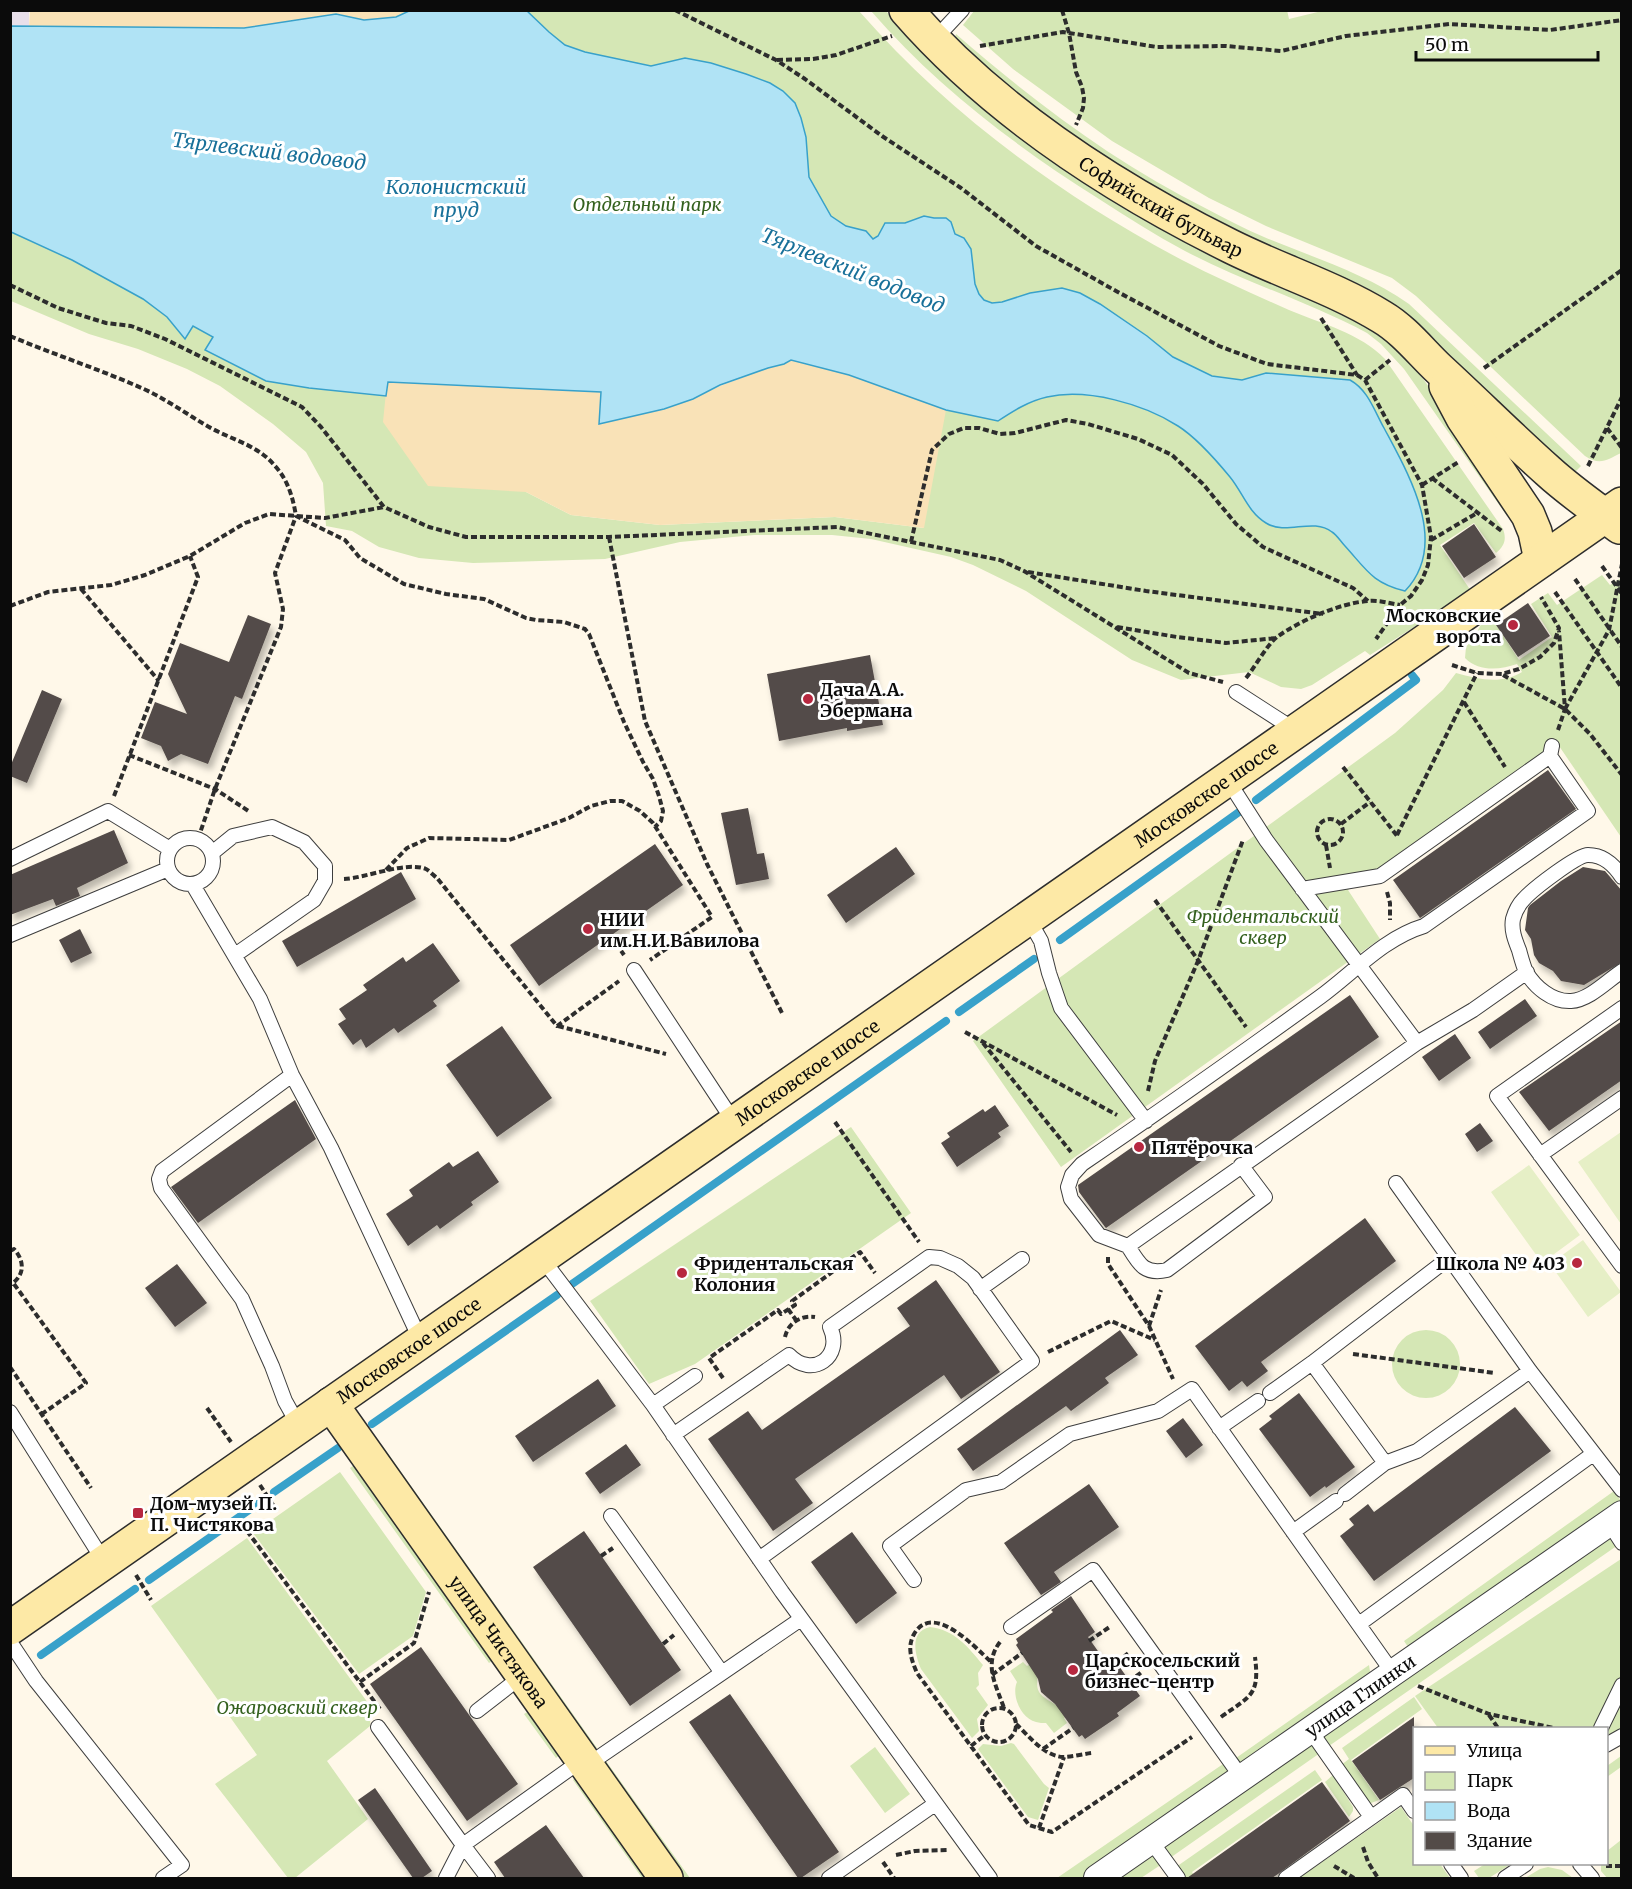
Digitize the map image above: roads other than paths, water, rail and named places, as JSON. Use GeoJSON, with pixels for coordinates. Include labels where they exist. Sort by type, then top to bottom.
{"type":"FeatureCollection","features":[{"type":"Feature","properties":{"kind":"main road","name":"Софийский бульвар"},"geometry":{"type":"LineString","coordinates":[[906,10],[933,41],[992,94],[1116,183],[1195,228],[1350,299],[1385,318],[1548,471],[1616,516]]}},
{"type":"Feature","properties":{"kind":"main road","name":"Софийский бульвар"},"geometry":{"type":"LineString","coordinates":[[1438,368],[1463,418],[1528,515],[1535,532],[1541,560]]}},
{"type":"Feature","properties":{"kind":"main road","name":"Московское шоссе"},"geometry":{"type":"LineString","coordinates":[[10,1628],[1541,560],[1616,516]]}},
{"type":"Feature","properties":{"kind":"main road","name":"улица Чистякова"},"geometry":{"type":"LineString","coordinates":[[331,1404],[666,1878]]}},
{"type":"Feature","properties":{"kind":"street","name":"улица Глинки"},"geometry":{"type":"LineString","coordinates":[[1097,1878],[1393,1673],[1617,1527]]}},
{"type":"Feature","properties":{"kind":"lane"},"geometry":{"type":"LineString","coordinates":[[933,41],[962,10]]}},
{"type":"Feature","properties":{"kind":"lane"},"geometry":{"type":"LineString","coordinates":[[1236,692],[1296,731]]}},
{"type":"Feature","properties":{"kind":"lane"},"geometry":{"type":"LineString","coordinates":[[1241,1165],[1264,1197],[1167,1270],[1156,1272],[1146,1269],[1138,1262],[1128,1246],[1107,1240],[1099,1235],[1071,1198],[1068,1187],[1072,1176],[1082,1164],[1142,1124],[1346,978],[1404,932],[1424,926],[1588,811],[1551,751],[1515,781],[1382,874],[1302,889]]}},
{"type":"Feature","properties":{"kind":"lane"},"geometry":{"type":"LineString","coordinates":[[1227,779],[1266,840],[1418,1043]]}},
{"type":"Feature","properties":{"kind":"lane"},"geometry":{"type":"LineString","coordinates":[[10,860],[108,811],[170,849]]}},
{"type":"Feature","properties":{"kind":"lane"},"geometry":{"type":"LineString","coordinates":[[212,853],[233,836],[272,827],[304,842],[325,866],[325,881],[314,900],[235,955]]}},
{"type":"Feature","properties":{"kind":"lane"},"geometry":{"type":"LineString","coordinates":[[182,839],[198,839],[204,842],[212,853],[213,867],[210,874],[193,885],[177,881],[168,869],[167,855],[170,849],[182,839]]}},
{"type":"Feature","properties":{"kind":"lane"},"geometry":{"type":"LineString","coordinates":[[1622,877],[1612,864],[1600,857],[1587,855],[1573,861],[1524,899],[1516,909],[1513,928],[1513,934],[1527,972],[1544,992],[1556,998],[1570,1001],[1584,998],[1622,971]]}},
{"type":"Feature","properties":{"kind":"lane"},"geometry":{"type":"LineString","coordinates":[[10,935],[168,869]]}},
{"type":"Feature","properties":{"kind":"lane"},"geometry":{"type":"LineString","coordinates":[[193,885],[260,999],[292,1075],[331,1148],[421,1341]]}},
{"type":"Feature","properties":{"kind":"lane"},"geometry":{"type":"LineString","coordinates":[[1028,918],[1041,941],[1049,973],[1062,1008],[1142,1124]]}},
{"type":"Feature","properties":{"kind":"lane"},"geometry":{"type":"LineString","coordinates":[[634,970],[734,1122]]}},
{"type":"Feature","properties":{"kind":"lane"},"geometry":{"type":"LineString","coordinates":[[1128,1246],[1418,1043],[1473,1010],[1527,972]]}},
{"type":"Feature","properties":{"kind":"lane"},"geometry":{"type":"LineString","coordinates":[[1622,1008],[1497,1096],[1622,1266]]}},
{"type":"Feature","properties":{"kind":"lane"},"geometry":{"type":"LineString","coordinates":[[292,1075],[162,1171],[159,1179],[161,1188],[242,1299],[285,1401],[299,1426]]}},
{"type":"Feature","properties":{"kind":"lane"},"geometry":{"type":"LineString","coordinates":[[1540,1155],[1622,1098]]}},
{"type":"Feature","properties":{"kind":"lane"},"geometry":{"type":"LineString","coordinates":[[1396,1183],[1526,1373],[1622,1490]]}},
{"type":"Feature","properties":{"kind":"lane"},"geometry":{"type":"LineString","coordinates":[[541,1257],[653,1405],[801,1619],[990,1878]]}},
{"type":"Feature","properties":{"kind":"lane"},"geometry":{"type":"LineString","coordinates":[[673,1435],[789,1355],[801,1364],[809,1366],[823,1361],[829,1356],[834,1342],[830,1327],[929,1257],[940,1258],[958,1266],[973,1278],[1032,1361],[759,1559]]}},
{"type":"Feature","properties":{"kind":"lane"},"geometry":{"type":"LineString","coordinates":[[1270,1393],[1449,1258]]}},
{"type":"Feature","properties":{"kind":"lane"},"geometry":{"type":"LineString","coordinates":[[980,1289],[1022,1259]]}},
{"type":"Feature","properties":{"kind":"lane"},"geometry":{"type":"LineString","coordinates":[[1312,1363],[1385,1463]]}},
{"type":"Feature","properties":{"kind":"lane"},"geometry":{"type":"LineString","coordinates":[[1293,1532],[1385,1463],[1417,1451],[1526,1373]]}},
{"type":"Feature","properties":{"kind":"lane"},"geometry":{"type":"LineString","coordinates":[[653,1405],[695,1376]]}},
{"type":"Feature","properties":{"kind":"lane"},"geometry":{"type":"LineString","coordinates":[[914,1580],[890,1546],[966,1490],[1000,1482],[1070,1434],[1158,1412],[1192,1389],[1393,1673]]}},
{"type":"Feature","properties":{"kind":"lane"},"geometry":{"type":"LineString","coordinates":[[1219,1428],[1258,1401]]}},
{"type":"Feature","properties":{"kind":"lane"},"geometry":{"type":"LineString","coordinates":[[10,1412],[105,1563]]}},
{"type":"Feature","properties":{"kind":"lane"},"geometry":{"type":"LineString","coordinates":[[1359,1624],[1593,1454]]}},
{"type":"Feature","properties":{"kind":"lane"},"geometry":{"type":"LineString","coordinates":[[611,1516],[722,1673]]}},
{"type":"Feature","properties":{"kind":"lane"},"geometry":{"type":"LineString","coordinates":[[1011,1627],[1093,1570],[1242,1778]]}},
{"type":"Feature","properties":{"kind":"lane"},"geometry":{"type":"LineString","coordinates":[[446,1878],[464,1845],[801,1619]]}},
{"type":"Feature","properties":{"kind":"lane"},"geometry":{"type":"LineString","coordinates":[[10,1642],[36,1681],[182,1865],[163,1878]]}},
{"type":"Feature","properties":{"kind":"lane"},"geometry":{"type":"LineString","coordinates":[[477,1711],[522,1676]]}},
{"type":"Feature","properties":{"kind":"lane"},"geometry":{"type":"LineString","coordinates":[[1601,1727],[1622,1685]]}},
{"type":"Feature","properties":{"kind":"lane"},"geometry":{"type":"LineString","coordinates":[[378,1727],[488,1878]]}},
{"type":"Feature","properties":{"kind":"lane"},"geometry":{"type":"LineString","coordinates":[[1310,1730],[1371,1816]]}},
{"type":"Feature","properties":{"kind":"lane"},"geometry":{"type":"LineString","coordinates":[[1608,1744],[1622,1736]]}},
{"type":"Feature","properties":{"kind":"lane"},"geometry":{"type":"LineString","coordinates":[[1286,1878],[1403,1795],[1413,1810]]}},
{"type":"Feature","properties":{"kind":"lane"},"geometry":{"type":"LineString","coordinates":[[829,1878],[935,1803]]}},
{"type":"Feature","properties":{"kind":"lane"},"geometry":{"type":"LineString","coordinates":[[1151,1841],[1178,1878]]}},
{"type":"Feature","properties":{"kind":"lane"},"geometry":{"type":"LineString","coordinates":[[1452,1865],[1461,1878]]}},
{"type":"Feature","properties":{"kind":"lane"},"geometry":{"type":"LineString","coordinates":[[1505,1878],[1523,1865]]}},
{"type":"Feature","properties":{"kind":"lane"},"geometry":{"type":"LineString","coordinates":[[1582,1865],[1592,1878]]}},
{"type":"Feature","properties":{"kind":"water","name":"Колонистский пруд"},"geometry":{"type":"Polygon","coordinates":[[[409,11],[527,11],[565,45],[585,52],[651,66],[685,58],[711,63],[770,83],[783,91],[795,103],[806,137],[809,177],[831,216],[846,226],[866,231],[873,239],[878,236],[885,223],[905,223],[924,216],[946,218],[951,222],[955,234],[964,238],[971,249],[975,284],[984,300],[992,303],[1002,302],[1030,293],[1062,288],[1080,293],[1100,304],[1173,357],[1212,376],[1242,380],[1266,373],[1350,380],[1362,389],[1370,401],[1404,467],[1421,509],[1425,531],[1424,552],[1418,572],[1405,591],[1394,588],[1370,574],[1332,532],[1316,526],[1282,528],[1266,523],[1250,508],[1225,470],[1192,437],[1164,418],[1115,400],[1080,395],[1047,397],[1015,410],[998,421],[946,410],[849,375],[791,360],[720,385],[693,399],[664,409],[599,424],[601,392],[388,382],[386,396],[309,388],[266,381],[205,350],[213,337],[193,326],[185,339],[167,317],[143,299],[72,260],[11,232],[11,26],[244,28],[336,14],[364,20],[396,17],[409,11]]]}},
{"type":"Feature","properties":{"kind":"waterway"},"geometry":{"type":"LineString","coordinates":[[1256,800],[1416,680],[1412,675]]}},
{"type":"Feature","properties":{"kind":"waterway"},"geometry":{"type":"LineString","coordinates":[[1060,940],[1239,812]]}},
{"type":"Feature","properties":{"kind":"waterway"},"geometry":{"type":"LineString","coordinates":[[959,1012],[1034,959]]}},
{"type":"Feature","properties":{"kind":"waterway"},"geometry":{"type":"LineString","coordinates":[[572,1284],[946,1021]]}},
{"type":"Feature","properties":{"kind":"waterway"},"geometry":{"type":"LineString","coordinates":[[372,1424],[557,1295]]}},
{"type":"Feature","properties":{"kind":"waterway"},"geometry":{"type":"LineString","coordinates":[[274,1492],[338,1448]]}},
{"type":"Feature","properties":{"kind":"waterway"},"geometry":{"type":"LineString","coordinates":[[149,1580],[262,1501]]}},
{"type":"Feature","properties":{"kind":"waterway"},"geometry":{"type":"LineString","coordinates":[[41,1655],[135,1589]]}},
{"type":"Feature","properties":{"kind":"place","name":"Московские ворота"},"geometry":{"type":"Point","coordinates":[1513,625]}},
{"type":"Feature","properties":{"kind":"place","name":"Дача А.А. Эбермана"},"geometry":{"type":"Point","coordinates":[808,699]}},
{"type":"Feature","properties":{"kind":"place","name":"НИИ им.Н.И.Вавилова"},"geometry":{"type":"Point","coordinates":[588,929]}},
{"type":"Feature","properties":{"kind":"place","name":"Пятёрочка"},"geometry":{"type":"Point","coordinates":[1139,1147]}},
{"type":"Feature","properties":{"kind":"place","name":"Школа № 403"},"geometry":{"type":"Point","coordinates":[1577,1263]}},
{"type":"Feature","properties":{"kind":"place","name":"Фридентальская Колония"},"geometry":{"type":"Point","coordinates":[682,1273]}},
{"type":"Feature","properties":{"kind":"place","name":"Дом-музей П. П. Чистякова"},"geometry":{"type":"Point","coordinates":[138,1513]}},
{"type":"Feature","properties":{"kind":"place","name":"Царскосельский бизнес-центр"},"geometry":{"type":"Point","coordinates":[1073,1670]}},
{"type":"Feature","properties":{"kind":"water label","name":"Тярлевский водовод"},"geometry":{"type":"Point","coordinates":[269,151]}},
{"type":"Feature","properties":{"kind":"water label","name":"Тярлевский водовод"},"geometry":{"type":"Point","coordinates":[853,270]}},
{"type":"Feature","properties":{"kind":"park label","name":"Отдельный парк"},"geometry":{"type":"Point","coordinates":[647,204]}},
{"type":"Feature","properties":{"kind":"park label","name":"Фридентальский сквер"},"geometry":{"type":"Point","coordinates":[1263,926]}},
{"type":"Feature","properties":{"kind":"park label","name":"Ожаровский сквер"},"geometry":{"type":"Point","coordinates":[297,1707]}}]}
